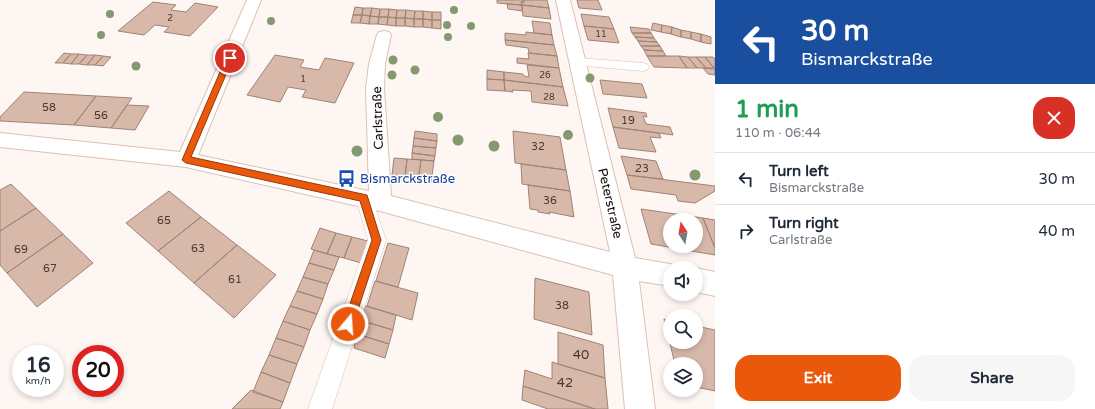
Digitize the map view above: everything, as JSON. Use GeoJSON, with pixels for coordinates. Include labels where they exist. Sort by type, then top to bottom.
{"type":"FeatureCollection","features":[{"type":"Feature","properties":{"kind":"street"},"geometry":{"type":"LineString","coordinates":[[186,160],[254,0]]}},
{"type":"Feature","properties":{"kind":"street","name":"Peterstraße"},"geometry":{"type":"LineString","coordinates":[[563,0],[625,267],[640,409]]}},
{"type":"Feature","properties":{"kind":"street","name":"Carlstraße"},"geometry":{"type":"LineString","coordinates":[[372,200],[375,89],[377,64],[384,35]]}},
{"type":"Feature","properties":{"kind":"street"},"geometry":{"type":"LineString","coordinates":[[0,140],[186,160],[372,200],[625,267],[663,274]]}},
{"type":"Feature","properties":{"kind":"street"},"geometry":{"type":"LineString","coordinates":[[703,281],[715,284]]}},
{"type":"Feature","properties":{"kind":"lane"},"geometry":{"type":"LineString","coordinates":[[578,62],[643,67]]}},
{"type":"Feature","properties":{"kind":"lane"},"geometry":{"type":"LineString","coordinates":[[320,409],[376,240],[372,200]]}},
{"type":"Feature","properties":{"kind":"building"},"geometry":{"type":"Polygon","coordinates":[[[497,0],[524,0],[524,2],[521,2],[522,5],[497,3],[497,0]]]}},
{"type":"Feature","properties":{"kind":"building"},"geometry":{"type":"Polygon","coordinates":[[[524,0],[547,0],[549,8],[522,5],[521,2],[524,2],[524,0]]]}},
{"type":"Feature","properties":{"kind":"building"},"geometry":{"type":"Polygon","coordinates":[[[577,0],[598,0],[602,10],[579,8],[577,0]]]}},
{"type":"Feature","properties":{"kind":"building"},"geometry":{"type":"Polygon","coordinates":[[[153,2],[176,5],[171,10],[186,12],[195,3],[218,7],[190,36],[164,32],[169,27],[155,25],[144,35],[118,31],[153,2]]]}},
{"type":"Feature","properties":{"kind":"building"},"geometry":{"type":"Polygon","coordinates":[[[507,4],[522,5],[522,11],[508,9],[507,4]]]}},
{"type":"Feature","properties":{"kind":"building"},"geometry":{"type":"Polygon","coordinates":[[[522,5],[549,8],[551,19],[523,16],[522,5]]]}},
{"type":"Feature","properties":{"kind":"building"},"geometry":{"type":"Polygon","coordinates":[[[355,7],[363,8],[362,15],[353,15],[355,7]]]}},
{"type":"Feature","properties":{"kind":"building"},"geometry":{"type":"Polygon","coordinates":[[[363,8],[372,8],[370,16],[362,15],[363,8]]]}},
{"type":"Feature","properties":{"kind":"building"},"geometry":{"type":"Polygon","coordinates":[[[372,8],[380,9],[379,17],[370,16],[372,8]]]}},
{"type":"Feature","properties":{"kind":"building"},"geometry":{"type":"Polygon","coordinates":[[[380,9],[389,9],[388,17],[379,17],[380,9]]]}},
{"type":"Feature","properties":{"kind":"building"},"geometry":{"type":"Polygon","coordinates":[[[389,9],[397,10],[396,18],[388,17],[389,9]]]}},
{"type":"Feature","properties":{"kind":"building"},"geometry":{"type":"Polygon","coordinates":[[[397,10],[406,10],[405,18],[396,18],[397,10]]]}},
{"type":"Feature","properties":{"kind":"building"},"geometry":{"type":"Polygon","coordinates":[[[406,10],[415,11],[414,19],[405,18],[406,10]]]}},
{"type":"Feature","properties":{"kind":"building"},"geometry":{"type":"Polygon","coordinates":[[[415,11],[423,11],[423,19],[414,19],[415,11]]]}},
{"type":"Feature","properties":{"kind":"building"},"geometry":{"type":"Polygon","coordinates":[[[423,11],[432,12],[432,20],[423,19],[423,11]]]}},
{"type":"Feature","properties":{"kind":"building"},"geometry":{"type":"Polygon","coordinates":[[[432,12],[441,12],[441,20],[432,20],[432,12]]]}},
{"type":"Feature","properties":{"kind":"building"},"geometry":{"type":"Polygon","coordinates":[[[581,14],[609,17],[614,29],[584,26],[581,14]]]}},
{"type":"Feature","properties":{"kind":"building"},"geometry":{"type":"Polygon","coordinates":[[[353,15],[362,15],[360,23],[351,23],[353,15]]]}},
{"type":"Feature","properties":{"kind":"building"},"geometry":{"type":"Polygon","coordinates":[[[362,15],[370,16],[369,24],[360,23],[362,15]]]}},
{"type":"Feature","properties":{"kind":"building"},"geometry":{"type":"Polygon","coordinates":[[[370,16],[379,17],[378,24],[369,24],[370,16]]]}},
{"type":"Feature","properties":{"kind":"building"},"geometry":{"type":"Polygon","coordinates":[[[379,17],[388,17],[387,25],[378,24],[379,17]]]}},
{"type":"Feature","properties":{"kind":"building"},"geometry":{"type":"Polygon","coordinates":[[[388,17],[396,18],[396,26],[387,25],[388,17]]]}},
{"type":"Feature","properties":{"kind":"building"},"geometry":{"type":"Polygon","coordinates":[[[396,18],[405,18],[405,26],[396,26],[396,18]]]}},
{"type":"Feature","properties":{"kind":"building"},"geometry":{"type":"Polygon","coordinates":[[[405,18],[414,19],[414,27],[405,26],[405,18]]]}},
{"type":"Feature","properties":{"kind":"building"},"geometry":{"type":"Polygon","coordinates":[[[414,19],[423,19],[423,27],[414,27],[414,19]]]}},
{"type":"Feature","properties":{"kind":"building"},"geometry":{"type":"Polygon","coordinates":[[[423,19],[432,20],[432,28],[423,27],[423,19]]]}},
{"type":"Feature","properties":{"kind":"building"},"geometry":{"type":"Polygon","coordinates":[[[432,20],[441,20],[441,29],[432,28],[432,20]]]}},
{"type":"Feature","properties":{"kind":"building"},"geometry":{"type":"Polygon","coordinates":[[[532,21],[550,23],[552,35],[534,33],[532,21]]]}},
{"type":"Feature","properties":{"kind":"building"},"geometry":{"type":"Polygon","coordinates":[[[653,23],[662,25],[661,32],[651,30],[653,23]]]}},
{"type":"Feature","properties":{"kind":"building"},"geometry":{"type":"Polygon","coordinates":[[[662,25],[672,27],[671,34],[661,32],[662,25]]]}},
{"type":"Feature","properties":{"kind":"building"},"geometry":{"type":"Polygon","coordinates":[[[584,26],[614,29],[619,43],[588,40],[584,26]]]}},
{"type":"Feature","properties":{"kind":"building"},"geometry":{"type":"Polygon","coordinates":[[[630,27],[649,29],[651,33],[632,33],[630,27]]]}},
{"type":"Feature","properties":{"kind":"building"},"geometry":{"type":"Polygon","coordinates":[[[672,27],[681,30],[681,37],[671,34],[672,27]]]}},
{"type":"Feature","properties":{"kind":"building"},"geometry":{"type":"Polygon","coordinates":[[[681,30],[691,32],[691,39],[681,37],[681,30]]]}},
{"type":"Feature","properties":{"kind":"building"},"geometry":{"type":"Polygon","coordinates":[[[526,32],[552,35],[554,45],[505,40],[505,33],[526,35],[526,32]]]}},
{"type":"Feature","properties":{"kind":"building"},"geometry":{"type":"Polygon","coordinates":[[[691,32],[701,34],[701,42],[691,39],[691,32]]]}},
{"type":"Feature","properties":{"kind":"building"},"geometry":{"type":"Polygon","coordinates":[[[632,33],[651,33],[654,38],[635,37],[632,33]]]}},
{"type":"Feature","properties":{"kind":"building"},"geometry":{"type":"Polygon","coordinates":[[[701,34],[711,37],[711,44],[701,42],[701,34]]]}},
{"type":"Feature","properties":{"kind":"building"},"geometry":{"type":"Polygon","coordinates":[[[635,37],[654,38],[657,42],[638,41],[635,37]]]}},
{"type":"Feature","properties":{"kind":"building"},"geometry":{"type":"Polygon","coordinates":[[[505,40],[554,45],[557,56],[529,53],[528,48],[506,45],[505,40]]]}},
{"type":"Feature","properties":{"kind":"building"},"geometry":{"type":"Polygon","coordinates":[[[638,41],[657,42],[660,46],[641,46],[638,41]]]}},
{"type":"Feature","properties":{"kind":"building"},"geometry":{"type":"Polygon","coordinates":[[[641,46],[660,46],[663,51],[644,50],[641,46]]]}},
{"type":"Feature","properties":{"kind":"building"},"geometry":{"type":"Polygon","coordinates":[[[644,50],[663,51],[666,56],[647,56],[644,50]]]}},
{"type":"Feature","properties":{"kind":"building"},"geometry":{"type":"Polygon","coordinates":[[[64,53],[71,54],[63,63],[55,63],[64,53]]]}},
{"type":"Feature","properties":{"kind":"building"},"geometry":{"type":"Polygon","coordinates":[[[528,53],[557,56],[559,68],[517,63],[517,58],[529,59],[528,53]]]}},
{"type":"Feature","properties":{"kind":"building"},"geometry":{"type":"Polygon","coordinates":[[[71,54],[79,54],[71,64],[63,63],[71,54]]]}},
{"type":"Feature","properties":{"kind":"building"},"geometry":{"type":"Polygon","coordinates":[[[79,54],[87,55],[79,64],[71,64],[79,54]]]}},
{"type":"Feature","properties":{"kind":"building"},"geometry":{"type":"Polygon","coordinates":[[[87,55],[95,55],[87,65],[79,64],[87,55]]]}},
{"type":"Feature","properties":{"kind":"building"},"geometry":{"type":"Polygon","coordinates":[[[95,55],[103,56],[95,65],[87,65],[95,55]]]}},
{"type":"Feature","properties":{"kind":"building"},"geometry":{"type":"Polygon","coordinates":[[[275,55],[304,60],[300,67],[319,70],[325,58],[354,63],[335,103],[302,97],[306,90],[288,87],[280,102],[247,95],[275,55]]]}},
{"type":"Feature","properties":{"kind":"building"},"geometry":{"type":"Polygon","coordinates":[[[103,56],[111,57],[103,66],[95,65],[103,56]]]}},
{"type":"Feature","properties":{"kind":"building"},"geometry":{"type":"Polygon","coordinates":[[[647,56],[679,56],[687,68],[654,67],[647,56]]]}},
{"type":"Feature","properties":{"kind":"building"},"geometry":{"type":"Polygon","coordinates":[[[679,56],[688,57],[697,68],[687,68],[679,56]]]}},
{"type":"Feature","properties":{"kind":"building"},"geometry":{"type":"Polygon","coordinates":[[[688,57],[696,57],[706,68],[697,68],[688,57]]]}},
{"type":"Feature","properties":{"kind":"building"},"geometry":{"type":"Polygon","coordinates":[[[696,57],[705,57],[714,68],[706,68],[696,57]]]}},
{"type":"Feature","properties":{"kind":"building"},"geometry":{"type":"Polygon","coordinates":[[[705,57],[713,57],[715,59],[715,69],[705,57]]]}},
{"type":"Feature","properties":{"kind":"building"},"geometry":{"type":"Polygon","coordinates":[[[527,65],[559,68],[563,87],[504,80],[504,72],[523,74],[524,76],[529,77],[527,65]]]}},
{"type":"Feature","properties":{"kind":"building"},"geometry":{"type":"Polygon","coordinates":[[[703,68],[715,69],[715,75],[708,74],[703,68]]]}},
{"type":"Feature","properties":{"kind":"building"},"geometry":{"type":"Polygon","coordinates":[[[487,70],[504,72],[504,80],[487,79],[487,70]]]}},
{"type":"Feature","properties":{"kind":"building"},"geometry":{"type":"Polygon","coordinates":[[[487,79],[504,80],[505,91],[487,90],[487,79]]]}},
{"type":"Feature","properties":{"kind":"building"},"geometry":{"type":"Polygon","coordinates":[[[504,80],[563,87],[568,106],[532,102],[531,91],[505,91],[504,80]]]}},
{"type":"Feature","properties":{"kind":"building"},"geometry":{"type":"Polygon","coordinates":[[[600,80],[642,84],[647,98],[603,94],[600,80]]]}},
{"type":"Feature","properties":{"kind":"building"},"geometry":{"type":"Polygon","coordinates":[[[24,92],[96,96],[74,125],[0,121],[0,117],[24,92]]]}},
{"type":"Feature","properties":{"kind":"building"},"geometry":{"type":"Polygon","coordinates":[[[96,96],[132,98],[111,128],[74,125],[96,96]]]}},
{"type":"Feature","properties":{"kind":"building"},"geometry":{"type":"Polygon","coordinates":[[[127,105],[149,106],[135,130],[111,128],[127,105]]]}},
{"type":"Feature","properties":{"kind":"building"},"geometry":{"type":"Polygon","coordinates":[[[608,108],[646,113],[647,117],[643,116],[646,124],[670,127],[673,135],[613,127],[608,108]]]}},
{"type":"Feature","properties":{"kind":"building"},"geometry":{"type":"Polygon","coordinates":[[[613,127],[659,133],[661,138],[650,137],[656,152],[619,148],[613,127]]]}},
{"type":"Feature","properties":{"kind":"building"},"geometry":{"type":"Polygon","coordinates":[[[415,131],[437,134],[437,141],[414,138],[415,131]]]}},
{"type":"Feature","properties":{"kind":"building"},"geometry":{"type":"Polygon","coordinates":[[[513,131],[560,137],[566,170],[515,163],[513,131]]]}},
{"type":"Feature","properties":{"kind":"building"},"geometry":{"type":"Polygon","coordinates":[[[414,138],[437,141],[436,148],[413,146],[414,138]]]}},
{"type":"Feature","properties":{"kind":"building"},"geometry":{"type":"Polygon","coordinates":[[[413,146],[436,148],[435,156],[412,153],[413,146]]]}},
{"type":"Feature","properties":{"kind":"building"},"geometry":{"type":"Polygon","coordinates":[[[412,153],[435,156],[434,161],[412,159],[412,153]]]}},
{"type":"Feature","properties":{"kind":"building"},"geometry":{"type":"Polygon","coordinates":[[[621,156],[656,161],[663,179],[627,175],[621,156]]]}},
{"type":"Feature","properties":{"kind":"building"},"geometry":{"type":"Polygon","coordinates":[[[394,158],[407,159],[405,178],[392,175],[394,158]]]}},
{"type":"Feature","properties":{"kind":"building"},"geometry":{"type":"Polygon","coordinates":[[[407,159],[421,160],[418,181],[405,178],[407,159]]]}},
{"type":"Feature","properties":{"kind":"building"},"geometry":{"type":"Polygon","coordinates":[[[421,160],[434,161],[431,183],[418,181],[421,160]]]}},
{"type":"Feature","properties":{"kind":"building"},"geometry":{"type":"Polygon","coordinates":[[[521,164],[566,170],[570,191],[522,184],[521,164]]]}},
{"type":"Feature","properties":{"kind":"building"},"geometry":{"type":"Polygon","coordinates":[[[627,175],[715,186],[715,191],[695,203],[678,201],[676,195],[631,189],[627,175]]]}},
{"type":"Feature","properties":{"kind":"building"},"geometry":{"type":"Polygon","coordinates":[[[11,184],[36,208],[0,231],[0,190],[11,184]]]}},
{"type":"Feature","properties":{"kind":"building"},"geometry":{"type":"Polygon","coordinates":[[[528,185],[570,191],[574,217],[549,212],[550,214],[538,212],[538,210],[530,209],[528,185]]]}},
{"type":"Feature","properties":{"kind":"building"},"geometry":{"type":"Polygon","coordinates":[[[169,191],[201,217],[158,251],[126,223],[169,191]]]}},
{"type":"Feature","properties":{"kind":"building"},"geometry":{"type":"Polygon","coordinates":[[[36,208],[63,234],[7,273],[0,265],[0,231],[36,208]]]}},
{"type":"Feature","properties":{"kind":"building"},"geometry":{"type":"Polygon","coordinates":[[[641,209],[669,213],[663,213],[663,246],[651,244],[641,209]]]}},
{"type":"Feature","properties":{"kind":"building"},"geometry":{"type":"Polygon","coordinates":[[[201,217],[237,245],[194,283],[158,251],[201,217]]]}},
{"type":"Feature","properties":{"kind":"building"},"geometry":{"type":"Polygon","coordinates":[[[703,218],[715,248],[715,255],[703,253],[703,218]]]}},
{"type":"Feature","properties":{"kind":"building"},"geometry":{"type":"Polygon","coordinates":[[[703,218],[715,220],[715,248],[703,218]]]}},
{"type":"Feature","properties":{"kind":"building"},"geometry":{"type":"Polygon","coordinates":[[[320,228],[336,233],[327,254],[311,249],[320,228]]]}},
{"type":"Feature","properties":{"kind":"building"},"geometry":{"type":"Polygon","coordinates":[[[336,233],[352,237],[344,258],[327,254],[336,233]]]}},
{"type":"Feature","properties":{"kind":"building"},"geometry":{"type":"Polygon","coordinates":[[[63,234],[93,263],[37,307],[7,273],[63,234]]]}},
{"type":"Feature","properties":{"kind":"building"},"geometry":{"type":"Polygon","coordinates":[[[352,237],[368,241],[361,263],[344,258],[352,237]]]}},
{"type":"Feature","properties":{"kind":"building"},"geometry":{"type":"Polygon","coordinates":[[[388,243],[409,248],[398,287],[376,281],[388,243]]]}},
{"type":"Feature","properties":{"kind":"building"},"geometry":{"type":"Polygon","coordinates":[[[237,245],[276,275],[234,318],[194,283],[237,245]]]}},
{"type":"Feature","properties":{"kind":"building"},"geometry":{"type":"Polygon","coordinates":[[[314,250],[339,257],[334,270],[309,263],[314,250]]]}},
{"type":"Feature","properties":{"kind":"building"},"geometry":{"type":"Polygon","coordinates":[[[309,263],[334,270],[328,284],[303,277],[309,263]]]}},
{"type":"Feature","properties":{"kind":"building"},"geometry":{"type":"Polygon","coordinates":[[[303,277],[328,284],[323,299],[297,291],[303,277]]]}},
{"type":"Feature","properties":{"kind":"building"},"geometry":{"type":"Polygon","coordinates":[[[535,278],[589,292],[592,335],[534,319],[535,278]]]}},
{"type":"Feature","properties":{"kind":"building"},"geometry":{"type":"Polygon","coordinates":[[[375,281],[418,293],[412,320],[367,306],[375,281]]]}},
{"type":"Feature","properties":{"kind":"building"},"geometry":{"type":"Polygon","coordinates":[[[297,291],[323,299],[317,314],[290,306],[297,291]]]}},
{"type":"Feature","properties":{"kind":"building"},"geometry":{"type":"Polygon","coordinates":[[[290,306],[317,314],[310,330],[283,321],[290,306]]]}},
{"type":"Feature","properties":{"kind":"building"},"geometry":{"type":"Polygon","coordinates":[[[365,306],[396,315],[393,330],[360,320],[365,306]]]}},
{"type":"Feature","properties":{"kind":"building"},"geometry":{"type":"Polygon","coordinates":[[[283,321],[310,330],[304,347],[276,338],[283,321]]]}},
{"type":"Feature","properties":{"kind":"building"},"geometry":{"type":"Polygon","coordinates":[[[362,321],[393,330],[389,344],[357,334],[362,321]]]}},
{"type":"Feature","properties":{"kind":"building"},"geometry":{"type":"Polygon","coordinates":[[[703,327],[715,330],[715,391],[703,388],[703,357],[673,357],[671,349],[703,349],[703,327]]]}},
{"type":"Feature","properties":{"kind":"building"},"geometry":{"type":"Polygon","coordinates":[[[558,332],[603,345],[605,378],[558,364],[558,332]]]}},
{"type":"Feature","properties":{"kind":"building"},"geometry":{"type":"Polygon","coordinates":[[[357,334],[389,344],[385,358],[354,348],[357,334]]]}},
{"type":"Feature","properties":{"kind":"building"},"geometry":{"type":"Polygon","coordinates":[[[276,338],[304,347],[297,364],[269,355],[276,338]]]}},
{"type":"Feature","properties":{"kind":"building"},"geometry":{"type":"Polygon","coordinates":[[[269,355],[297,364],[290,383],[261,372],[269,355]]]}},
{"type":"Feature","properties":{"kind":"building"},"geometry":{"type":"Polygon","coordinates":[[[552,362],[605,378],[608,409],[595,409],[523,386],[525,370],[552,379],[552,362]]]}},
{"type":"Feature","properties":{"kind":"building"},"geometry":{"type":"Polygon","coordinates":[[[261,372],[290,383],[283,402],[253,392],[261,372]]]}},
{"type":"Feature","properties":{"kind":"building"},"geometry":{"type":"Polygon","coordinates":[[[523,386],[595,409],[548,409],[522,400],[523,386]]]}},
{"type":"Feature","properties":{"kind":"building"},"geometry":{"type":"Polygon","coordinates":[[[251,390],[283,402],[280,409],[232,409],[251,390]]]}},
{"type":"Feature","properties":{"kind":"place","name":"Bismarckstraße"},"geometry":{"type":"Point","coordinates":[347,178]}},
{"type":"Feature","properties":{"kind":"route"},"geometry":{"type":"LineString","coordinates":[[230,58],[186,160],[364,198],[376,240],[348,324]]}}]}
